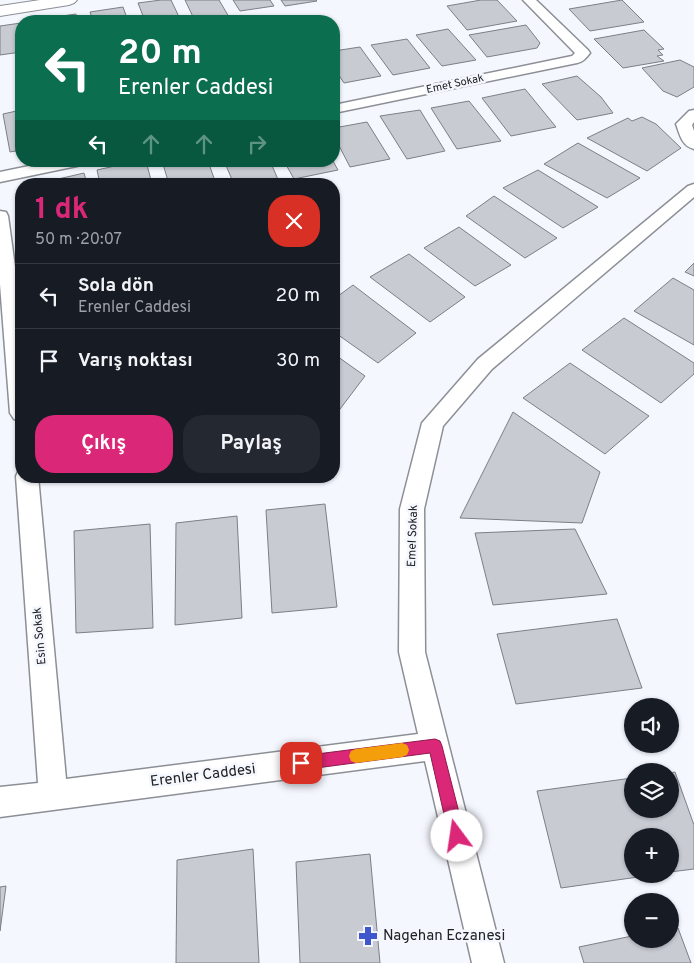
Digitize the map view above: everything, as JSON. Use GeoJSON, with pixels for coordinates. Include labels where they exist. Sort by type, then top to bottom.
{"type":"FeatureCollection","features":[{"type":"Feature","properties":{"kind":"street"},"geometry":{"type":"LineString","coordinates":[[0,11],[69,0]]}},
{"type":"Feature","properties":{"kind":"street","name":"Emet Sokak"},"geometry":{"type":"LineString","coordinates":[[340,108],[577,59],[583,53],[529,0]]}},
{"type":"Feature","properties":{"kind":"street"},"geometry":{"type":"LineString","coordinates":[[694,114],[684,124],[689,138],[694,144]]}},
{"type":"Feature","properties":{"kind":"street"},"geometry":{"type":"LineString","coordinates":[[0,177],[48,167]]}},
{"type":"Feature","properties":{"kind":"street","name":"Emel Sokak"},"geometry":{"type":"LineString","coordinates":[[488,963],[412,652],[412,509],[433,423],[485,364],[694,190]]}},
{"type":"Feature","properties":{"kind":"street"},"geometry":{"type":"LineString","coordinates":[[0,216],[15,346]]}},
{"type":"Feature","properties":{"kind":"street","name":"Esin Sokak"},"geometry":{"type":"LineString","coordinates":[[28,483],[53,795]]}},
{"type":"Feature","properties":{"kind":"street","name":"Erenler Caddesi"},"geometry":{"type":"LineString","coordinates":[[0,802],[435,746]]}},
{"type":"Feature","properties":{"kind":"building"},"geometry":{"type":"Polygon","coordinates":[[[171,0],[178,15],[143,15],[138,3],[171,0]]]}},
{"type":"Feature","properties":{"kind":"building"},"geometry":{"type":"Polygon","coordinates":[[[185,0],[219,0],[228,15],[192,15],[185,0]]]}},
{"type":"Feature","properties":{"kind":"building"},"geometry":{"type":"Polygon","coordinates":[[[233,0],[270,0],[274,6],[240,11],[233,0]]]}},
{"type":"Feature","properties":{"kind":"building"},"geometry":{"type":"Polygon","coordinates":[[[281,0],[316,0],[317,1],[285,6],[281,0]]]}},
{"type":"Feature","properties":{"kind":"building"},"geometry":{"type":"Polygon","coordinates":[[[481,0],[497,0],[517,21],[467,30],[447,6],[481,0]]]}},
{"type":"Feature","properties":{"kind":"building"},"geometry":{"type":"Polygon","coordinates":[[[622,0],[644,22],[590,31],[569,9],[622,0]]]}},
{"type":"Feature","properties":{"kind":"building"},"geometry":{"type":"Polygon","coordinates":[[[123,7],[126,15],[91,15],[90,12],[123,7]]]}},
{"type":"Feature","properties":{"kind":"building"},"geometry":{"type":"Polygon","coordinates":[[[15,24],[15,53],[0,55],[0,26],[15,24]]]}},
{"type":"Feature","properties":{"kind":"building"},"geometry":{"type":"Polygon","coordinates":[[[526,25],[540,43],[537,48],[487,57],[469,35],[526,25]]]}},
{"type":"Feature","properties":{"kind":"building"},"geometry":{"type":"Polygon","coordinates":[[[448,29],[476,60],[442,66],[416,35],[448,29]]]}},
{"type":"Feature","properties":{"kind":"building"},"geometry":{"type":"Polygon","coordinates":[[[644,30],[664,49],[658,50],[663,55],[657,56],[664,61],[623,68],[594,39],[644,30]]]}},
{"type":"Feature","properties":{"kind":"building"},"geometry":{"type":"Polygon","coordinates":[[[407,39],[430,68],[393,75],[371,45],[407,39]]]}},
{"type":"Feature","properties":{"kind":"building"},"geometry":{"type":"Polygon","coordinates":[[[360,47],[381,76],[344,83],[340,77],[340,50],[360,47]]]}},
{"type":"Feature","properties":{"kind":"building"},"geometry":{"type":"Polygon","coordinates":[[[680,60],[694,67],[694,87],[677,97],[663,91],[642,68],[680,60]]]}},
{"type":"Feature","properties":{"kind":"building"},"geometry":{"type":"Polygon","coordinates":[[[577,76],[601,97],[613,113],[577,120],[542,84],[577,76]]]}},
{"type":"Feature","properties":{"kind":"building"},"geometry":{"type":"Polygon","coordinates":[[[525,89],[556,127],[511,136],[482,98],[525,89]]]}},
{"type":"Feature","properties":{"kind":"building"},"geometry":{"type":"Polygon","coordinates":[[[469,101],[501,141],[457,149],[431,108],[469,101]]]}},
{"type":"Feature","properties":{"kind":"building"},"geometry":{"type":"Polygon","coordinates":[[[420,110],[445,151],[407,159],[380,116],[420,110]]]}},
{"type":"Feature","properties":{"kind":"building"},"geometry":{"type":"Polygon","coordinates":[[[15,111],[15,151],[10,152],[3,114],[15,111]]]}},
{"type":"Feature","properties":{"kind":"building"},"geometry":{"type":"Polygon","coordinates":[[[642,117],[656,124],[681,148],[647,171],[587,138],[628,118],[632,121],[642,117]]]}},
{"type":"Feature","properties":{"kind":"building"},"geometry":{"type":"Polygon","coordinates":[[[367,122],[390,159],[350,167],[340,148],[340,127],[367,122]]]}},
{"type":"Feature","properties":{"kind":"building"},"geometry":{"type":"Polygon","coordinates":[[[578,143],[640,178],[607,198],[544,164],[578,143]]]}},
{"type":"Feature","properties":{"kind":"building"},"geometry":{"type":"Polygon","coordinates":[[[110,167],[148,167],[150,178],[99,178],[97,170],[110,167]]]}},
{"type":"Feature","properties":{"kind":"building"},"geometry":{"type":"Polygon","coordinates":[[[164,167],[210,167],[214,178],[167,178],[164,167]]]}},
{"type":"Feature","properties":{"kind":"building"},"geometry":{"type":"Polygon","coordinates":[[[227,167],[273,167],[277,178],[231,178],[227,167]]]}},
{"type":"Feature","properties":{"kind":"building"},"geometry":{"type":"Polygon","coordinates":[[[287,167],[336,167],[338,170],[299,178],[293,178],[287,167]]]}},
{"type":"Feature","properties":{"kind":"building"},"geometry":{"type":"Polygon","coordinates":[[[538,170],[598,207],[563,228],[503,188],[538,170]]]}},
{"type":"Feature","properties":{"kind":"building"},"geometry":{"type":"Polygon","coordinates":[[[84,173],[85,178],[62,178],[84,173]]]}},
{"type":"Feature","properties":{"kind":"building"},"geometry":{"type":"Polygon","coordinates":[[[494,196],[557,238],[525,258],[466,216],[494,196]]]}},
{"type":"Feature","properties":{"kind":"building"},"geometry":{"type":"Polygon","coordinates":[[[459,227],[511,265],[475,286],[424,248],[459,227]]]}},
{"type":"Feature","properties":{"kind":"building"},"geometry":{"type":"Polygon","coordinates":[[[409,254],[465,297],[430,322],[370,277],[409,254]]]}},
{"type":"Feature","properties":{"kind":"building"},"geometry":{"type":"Polygon","coordinates":[[[694,263],[694,276],[685,272],[694,263]]]}},
{"type":"Feature","properties":{"kind":"building"},"geometry":{"type":"Polygon","coordinates":[[[673,278],[694,290],[694,345],[634,311],[673,278]]]}},
{"type":"Feature","properties":{"kind":"building"},"geometry":{"type":"Polygon","coordinates":[[[353,285],[416,333],[378,363],[340,336],[340,295],[353,285]]]}},
{"type":"Feature","properties":{"kind":"building"},"geometry":{"type":"Polygon","coordinates":[[[624,318],[694,363],[694,374],[661,403],[582,350],[624,318]]]}},
{"type":"Feature","properties":{"kind":"building"},"geometry":{"type":"Polygon","coordinates":[[[340,358],[365,376],[340,409],[340,358]]]}},
{"type":"Feature","properties":{"kind":"building"},"geometry":{"type":"Polygon","coordinates":[[[570,363],[649,416],[605,454],[523,398],[570,363]]]}},
{"type":"Feature","properties":{"kind":"building"},"geometry":{"type":"Polygon","coordinates":[[[513,412],[600,472],[582,523],[460,518],[513,412]]]}},
{"type":"Feature","properties":{"kind":"building"},"geometry":{"type":"Polygon","coordinates":[[[325,504],[337,607],[272,613],[266,510],[325,504]]]}},
{"type":"Feature","properties":{"kind":"building"},"geometry":{"type":"Polygon","coordinates":[[[237,516],[242,618],[175,625],[176,523],[237,516]]]}},
{"type":"Feature","properties":{"kind":"building"},"geometry":{"type":"Polygon","coordinates":[[[150,524],[153,628],[76,633],[74,531],[150,524]]]}},
{"type":"Feature","properties":{"kind":"building"},"geometry":{"type":"Polygon","coordinates":[[[575,529],[607,594],[493,605],[475,533],[575,529]]]}},
{"type":"Feature","properties":{"kind":"building"},"geometry":{"type":"Polygon","coordinates":[[[617,619],[642,688],[516,704],[497,634],[617,619]]]}},
{"type":"Feature","properties":{"kind":"building"},"geometry":{"type":"Polygon","coordinates":[[[624,779],[624,818],[679,818],[679,783],[694,825],[694,869],[679,871],[679,828],[624,828],[624,879],[561,888],[537,791],[624,779]]]}},
{"type":"Feature","properties":{"kind":"building"},"geometry":{"type":"Polygon","coordinates":[[[253,849],[259,963],[176,963],[177,860],[253,849]]]}},
{"type":"Feature","properties":{"kind":"building"},"geometry":{"type":"Polygon","coordinates":[[[370,854],[380,963],[300,963],[296,862],[370,854]]]}},
{"type":"Feature","properties":{"kind":"building"},"geometry":{"type":"Polygon","coordinates":[[[6,886],[0,931],[0,887],[6,886]]]}},
{"type":"Feature","properties":{"kind":"building"},"geometry":{"type":"Polygon","coordinates":[[[679,931],[691,963],[584,963],[579,947],[624,938],[624,948],[679,948],[679,931]]]}},
{"type":"Feature","properties":{"kind":"slow traffic"},"geometry":{"type":"LineString","coordinates":[[356,756],[402,750]]}},
{"type":"Feature","properties":{"kind":"place","name":"Nagehan Eczanesi"},"geometry":{"type":"Point","coordinates":[368,936]}},
{"type":"Feature","properties":{"kind":"route"},"geometry":{"type":"LineString","coordinates":[[301,763],[435,746],[457,836]]}}]}
